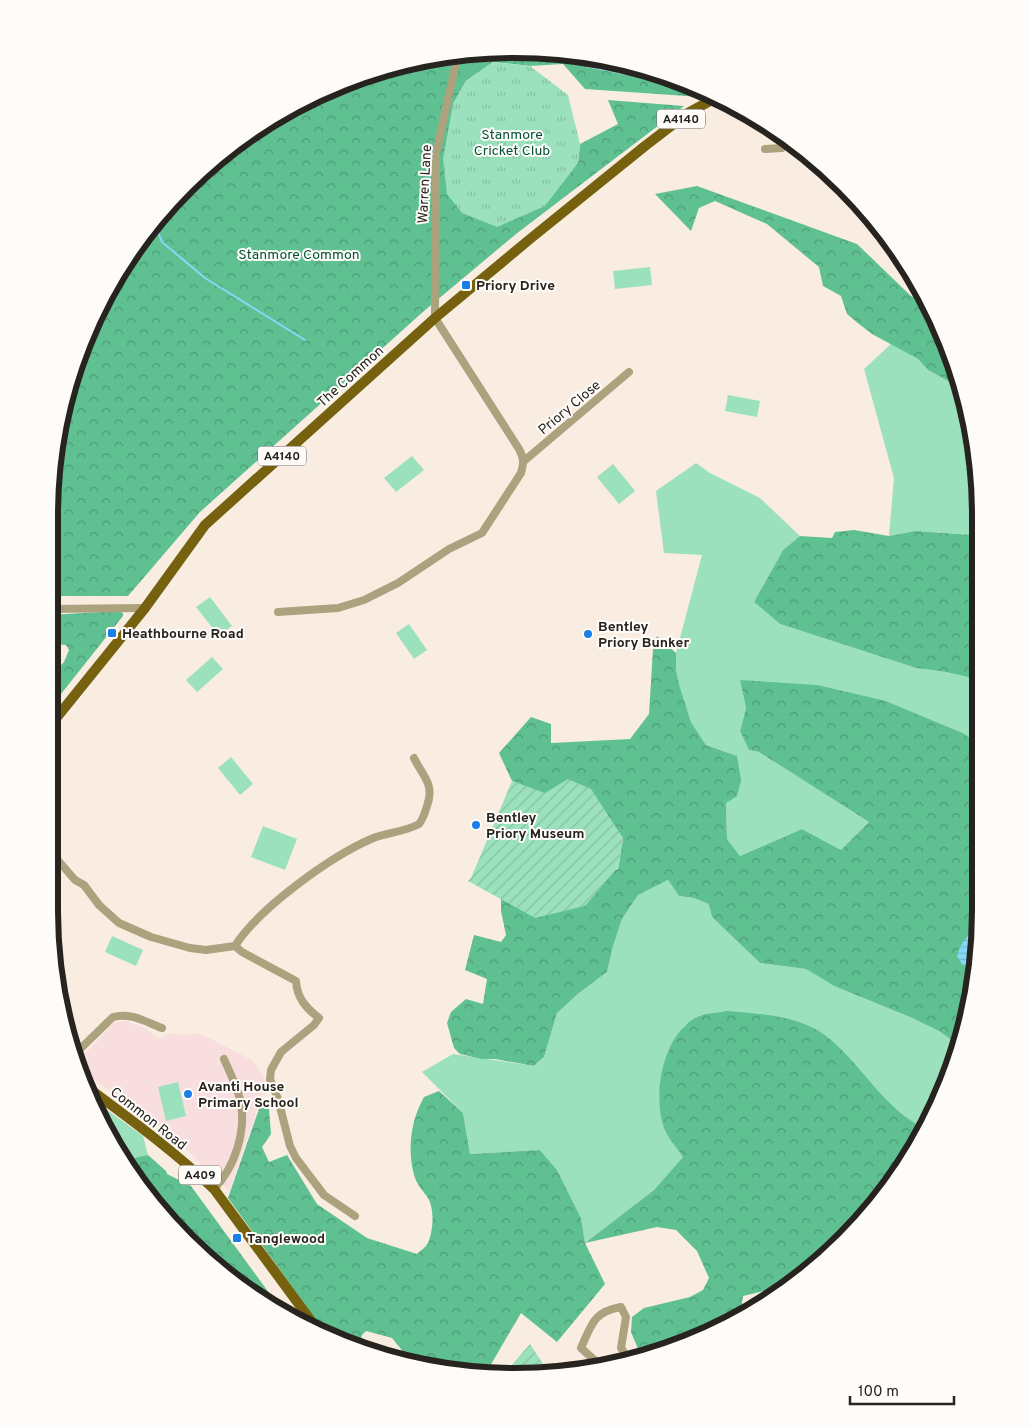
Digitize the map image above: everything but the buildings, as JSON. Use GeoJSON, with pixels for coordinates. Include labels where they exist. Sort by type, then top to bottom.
{"type":"FeatureCollection","features":[{"type":"Feature","properties":{"kind":"main road","name":"The Common"},"geometry":{"type":"LineString","coordinates":[[58,716],[145,608],[205,525],[435,318],[645,146],[688,113],[709,101]]}},
{"type":"Feature","properties":{"kind":"main road","name":"Common Road"},"geometry":{"type":"LineString","coordinates":[[96,1093],[199,1174],[214,1189],[310,1319]]}},
{"type":"Feature","properties":{"kind":"street","name":"Warren Lane"},"geometry":{"type":"LineString","coordinates":[[435,318],[436,154],[456,61]]}},
{"type":"Feature","properties":{"kind":"street"},"geometry":{"type":"LineString","coordinates":[[765,149],[782,148],[784,145]]}},
{"type":"Feature","properties":{"kind":"street"},"geometry":{"type":"LineString","coordinates":[[278,612],[338,608],[364,600],[398,583],[449,549],[476,537],[488,526],[521,472],[524,461],[519,449],[435,318]]}},
{"type":"Feature","properties":{"kind":"street","name":"Priory Close"},"geometry":{"type":"LineString","coordinates":[[524,461],[630,372]]}},
{"type":"Feature","properties":{"kind":"street"},"geometry":{"type":"LineString","coordinates":[[58,609],[145,608]]}},
{"type":"Feature","properties":{"kind":"street"},"geometry":{"type":"LineString","coordinates":[[235,946],[242,934],[257,919],[302,882],[348,850],[371,839],[419,824],[431,793],[430,785],[414,758]]}},
{"type":"Feature","properties":{"kind":"street"},"geometry":{"type":"LineString","coordinates":[[58,860],[75,880],[84,885],[100,905],[119,923],[151,937],[190,948],[206,950],[235,946],[242,952],[296,981],[296,990],[300,999],[319,1018],[314,1025],[281,1052],[272,1070],[270,1079],[278,1099],[290,1146],[296,1158],[324,1195],[355,1216]]}},
{"type":"Feature","properties":{"kind":"street"},"geometry":{"type":"LineString","coordinates":[[79,1050],[113,1017],[120,1015],[132,1016],[162,1028]]}},
{"type":"Feature","properties":{"kind":"street"},"geometry":{"type":"LineString","coordinates":[[214,1189],[223,1179],[238,1147],[242,1124],[241,1103],[224,1059]]}},
{"type":"Feature","properties":{"kind":"street"},"geometry":{"type":"LineString","coordinates":[[596,1361],[581,1348],[597,1316],[608,1309],[621,1307],[626,1317],[621,1348],[626,1355]]}},
{"type":"Feature","properties":{"kind":"shaded area","name":"Avanti House Primary School"},"geometry":{"type":"Polygon","coordinates":[[[125,1021],[147,1029],[157,1038],[161,1038],[169,1033],[184,1035],[199,1033],[252,1060],[267,1082],[229,1191],[176,1139],[88,1076],[81,1056],[116,1022],[125,1021]]]}},
{"type":"Feature","properties":{"kind":"green space","name":"Stanmore Common"},"geometry":{"type":"Polygon","coordinates":[[[485,58],[545,58],[575,61],[582,62],[587,67],[657,80],[700,97],[585,89],[563,64],[530,66],[493,62],[466,81],[453,104],[578,163],[580,144],[618,124],[608,100],[684,106],[516,234],[424,311],[200,512],[128,596],[58,596],[58,485],[66,426],[73,397],[92,340],[119,286],[152,236],[191,191],[213,171],[236,152],[286,119],[340,92],[397,73],[455,61],[485,58]]]}},
{"type":"Feature","properties":{"kind":"green space","name":"Stanmore Cricket Club"},"geometry":{"type":"Polygon","coordinates":[[[493,62],[530,66],[568,95],[580,144],[578,163],[545,206],[497,227],[462,213],[447,194],[443,159],[453,104],[466,81],[493,62]]]}},
{"type":"Feature","properties":{"kind":"green space"},"geometry":{"type":"Polygon","coordinates":[[[697,186],[857,244],[911,296],[917,298],[938,340],[953,384],[928,370],[918,359],[872,334],[847,314],[841,296],[823,286],[819,267],[767,224],[715,201],[699,208],[691,231],[655,194],[697,186]]]}},
{"type":"Feature","properties":{"kind":"green space"},"geometry":{"type":"Polygon","coordinates":[[[650,267],[652,285],[615,289],[613,271],[650,267]]]}},
{"type":"Feature","properties":{"kind":"green space"},"geometry":{"type":"Polygon","coordinates":[[[891,344],[918,359],[928,370],[953,384],[964,426],[969,455],[972,485],[972,535],[915,531],[889,536],[894,478],[864,369],[891,344]]]}},
{"type":"Feature","properties":{"kind":"green space"},"geometry":{"type":"Polygon","coordinates":[[[728,395],[760,401],[757,417],[725,411],[728,395]]]}},
{"type":"Feature","properties":{"kind":"green space"},"geometry":{"type":"Polygon","coordinates":[[[412,456],[424,470],[396,492],[384,478],[412,456]]]}},
{"type":"Feature","properties":{"kind":"green space"},"geometry":{"type":"Polygon","coordinates":[[[970,462],[971,476],[966,470],[970,462]]]}},
{"type":"Feature","properties":{"kind":"green space"},"geometry":{"type":"Polygon","coordinates":[[[696,463],[710,473],[760,498],[800,536],[783,550],[754,602],[780,624],[916,668],[972,678],[972,739],[963,733],[886,701],[740,680],[746,708],[740,731],[749,750],[759,752],[869,822],[841,850],[802,829],[740,856],[727,839],[726,803],[737,756],[706,745],[691,722],[676,670],[676,653],[702,555],[664,553],[656,491],[696,463]]]}},
{"type":"Feature","properties":{"kind":"green space"},"geometry":{"type":"Polygon","coordinates":[[[613,464],[635,491],[619,504],[597,477],[613,464]]]}},
{"type":"Feature","properties":{"kind":"green space"},"geometry":{"type":"Polygon","coordinates":[[[854,530],[889,536],[915,531],[972,535],[972,678],[916,668],[780,624],[754,602],[783,550],[800,536],[832,538],[835,532],[854,530]]]}},
{"type":"Feature","properties":{"kind":"green space"},"geometry":{"type":"Polygon","coordinates":[[[210,597],[232,626],[219,636],[196,607],[210,597]]]}},
{"type":"Feature","properties":{"kind":"green space"},"geometry":{"type":"Polygon","coordinates":[[[118,611],[123,613],[123,616],[58,698],[58,668],[64,662],[69,650],[66,645],[58,644],[58,614],[118,611]]]}},
{"type":"Feature","properties":{"kind":"green space"},"geometry":{"type":"Polygon","coordinates":[[[409,624],[427,650],[414,659],[396,633],[409,624]]]}},
{"type":"Feature","properties":{"kind":"green space"},"geometry":{"type":"Polygon","coordinates":[[[657,636],[676,653],[676,670],[679,684],[691,722],[706,745],[737,756],[741,780],[737,796],[726,803],[727,839],[740,856],[802,829],[841,850],[869,822],[759,752],[749,750],[740,731],[746,708],[740,680],[817,685],[886,701],[963,733],[972,739],[972,933],[962,964],[970,965],[969,971],[953,1041],[939,1031],[910,1017],[834,986],[806,969],[760,963],[712,917],[709,904],[694,898],[679,896],[668,880],[638,895],[622,919],[607,972],[579,993],[557,1013],[544,1057],[534,1066],[495,1059],[482,1059],[460,1054],[454,1048],[447,1023],[451,1012],[466,999],[483,1004],[487,979],[465,970],[474,935],[501,942],[506,935],[501,911],[501,894],[618,869],[623,838],[556,796],[542,793],[512,781],[499,753],[531,717],[551,724],[551,743],[630,739],[649,714],[653,649],[657,636]]]}},
{"type":"Feature","properties":{"kind":"green space"},"geometry":{"type":"Polygon","coordinates":[[[212,657],[223,669],[197,692],[186,680],[212,657]]]}},
{"type":"Feature","properties":{"kind":"green space"},"geometry":{"type":"Polygon","coordinates":[[[231,757],[253,784],[240,795],[218,768],[231,757]]]}},
{"type":"Feature","properties":{"kind":"green space"},"geometry":{"type":"Polygon","coordinates":[[[568,779],[591,789],[623,838],[619,866],[585,906],[535,918],[468,881],[471,878],[512,781],[545,793],[568,779]]]}},
{"type":"Feature","properties":{"kind":"green space"},"geometry":{"type":"Polygon","coordinates":[[[263,826],[297,839],[285,870],[251,857],[263,826]]]}},
{"type":"Feature","properties":{"kind":"green space"},"geometry":{"type":"Polygon","coordinates":[[[668,880],[679,896],[694,898],[709,904],[712,917],[760,963],[806,969],[834,986],[910,1017],[939,1031],[953,1041],[938,1086],[919,1125],[910,1120],[882,1096],[831,1041],[816,1030],[700,1015],[684,1026],[668,1051],[665,1130],[683,1157],[654,1190],[585,1243],[581,1218],[557,1170],[540,1150],[470,1154],[463,1113],[422,1072],[453,1054],[535,1066],[544,1057],[557,1013],[579,993],[607,972],[622,919],[638,895],[668,880]]]}},
{"type":"Feature","properties":{"kind":"green space"},"geometry":{"type":"Polygon","coordinates":[[[112,936],[143,950],[136,966],[105,952],[112,936]]]}},
{"type":"Feature","properties":{"kind":"green space"},"geometry":{"type":"Polygon","coordinates":[[[726,1011],[739,1012],[781,1017],[808,1025],[831,1040],[898,1111],[919,1125],[895,1165],[859,1213],[839,1235],[794,1274],[771,1289],[743,1296],[741,1308],[717,1321],[690,1334],[641,1351],[631,1332],[632,1317],[644,1308],[690,1297],[703,1290],[709,1278],[697,1251],[676,1230],[657,1227],[585,1243],[654,1190],[683,1157],[664,1128],[659,1098],[660,1082],[669,1050],[677,1035],[687,1024],[699,1016],[726,1011]]]}},
{"type":"Feature","properties":{"kind":"green space"},"geometry":{"type":"Polygon","coordinates":[[[178,1082],[186,1116],[166,1121],[158,1087],[178,1082]]]}},
{"type":"Feature","properties":{"kind":"green space"},"geometry":{"type":"Polygon","coordinates":[[[439,1091],[463,1113],[470,1154],[540,1150],[557,1170],[581,1218],[585,1243],[605,1284],[557,1342],[521,1313],[489,1368],[485,1368],[455,1365],[406,1355],[392,1338],[366,1331],[360,1341],[319,1324],[228,1198],[260,1106],[269,1109],[271,1134],[262,1147],[269,1162],[287,1155],[317,1204],[367,1238],[417,1254],[428,1243],[432,1227],[432,1208],[414,1175],[411,1155],[413,1125],[424,1097],[439,1091]]]}},
{"type":"Feature","properties":{"kind":"green space"},"geometry":{"type":"Polygon","coordinates":[[[102,1106],[143,1136],[148,1155],[131,1158],[102,1106]]]}},
{"type":"Feature","properties":{"kind":"green space"},"geometry":{"type":"Polygon","coordinates":[[[148,1155],[167,1174],[191,1186],[274,1299],[236,1274],[191,1235],[152,1190],[131,1158],[148,1155]]]}},
{"type":"Feature","properties":{"kind":"green space"},"geometry":{"type":"Polygon","coordinates":[[[530,1344],[546,1368],[545,1368],[509,1368],[530,1344]]]}},
{"type":"Feature","properties":{"kind":"water"},"geometry":{"type":"Polygon","coordinates":[[[582,62],[633,73],[657,80],[652,80],[587,67],[582,62]]]}},
{"type":"Feature","properties":{"kind":"water"},"geometry":{"type":"Polygon","coordinates":[[[972,931],[970,965],[962,964],[957,956],[960,947],[972,931]]]}},
{"type":"Feature","properties":{"kind":"waterway"},"geometry":{"type":"LineString","coordinates":[[157,230],[162,242],[205,278],[305,340]]}},
{"type":"Feature","properties":{"kind":"place","name":"Priory Drive"},"geometry":{"type":"Point","coordinates":[466,285]}},
{"type":"Feature","properties":{"kind":"place","name":"Heathbourne Road"},"geometry":{"type":"Point","coordinates":[112,633]}},
{"type":"Feature","properties":{"kind":"place","name":"Bentley Priory Bunker"},"geometry":{"type":"Point","coordinates":[588,634]}},
{"type":"Feature","properties":{"kind":"place","name":"Bentley Priory Museum"},"geometry":{"type":"Point","coordinates":[476,825]}},
{"type":"Feature","properties":{"kind":"place","name":"Avanti House Primary School"},"geometry":{"type":"Point","coordinates":[188,1094]}},
{"type":"Feature","properties":{"kind":"place","name":"Tanglewood"},"geometry":{"type":"Point","coordinates":[237,1238]}}]}
